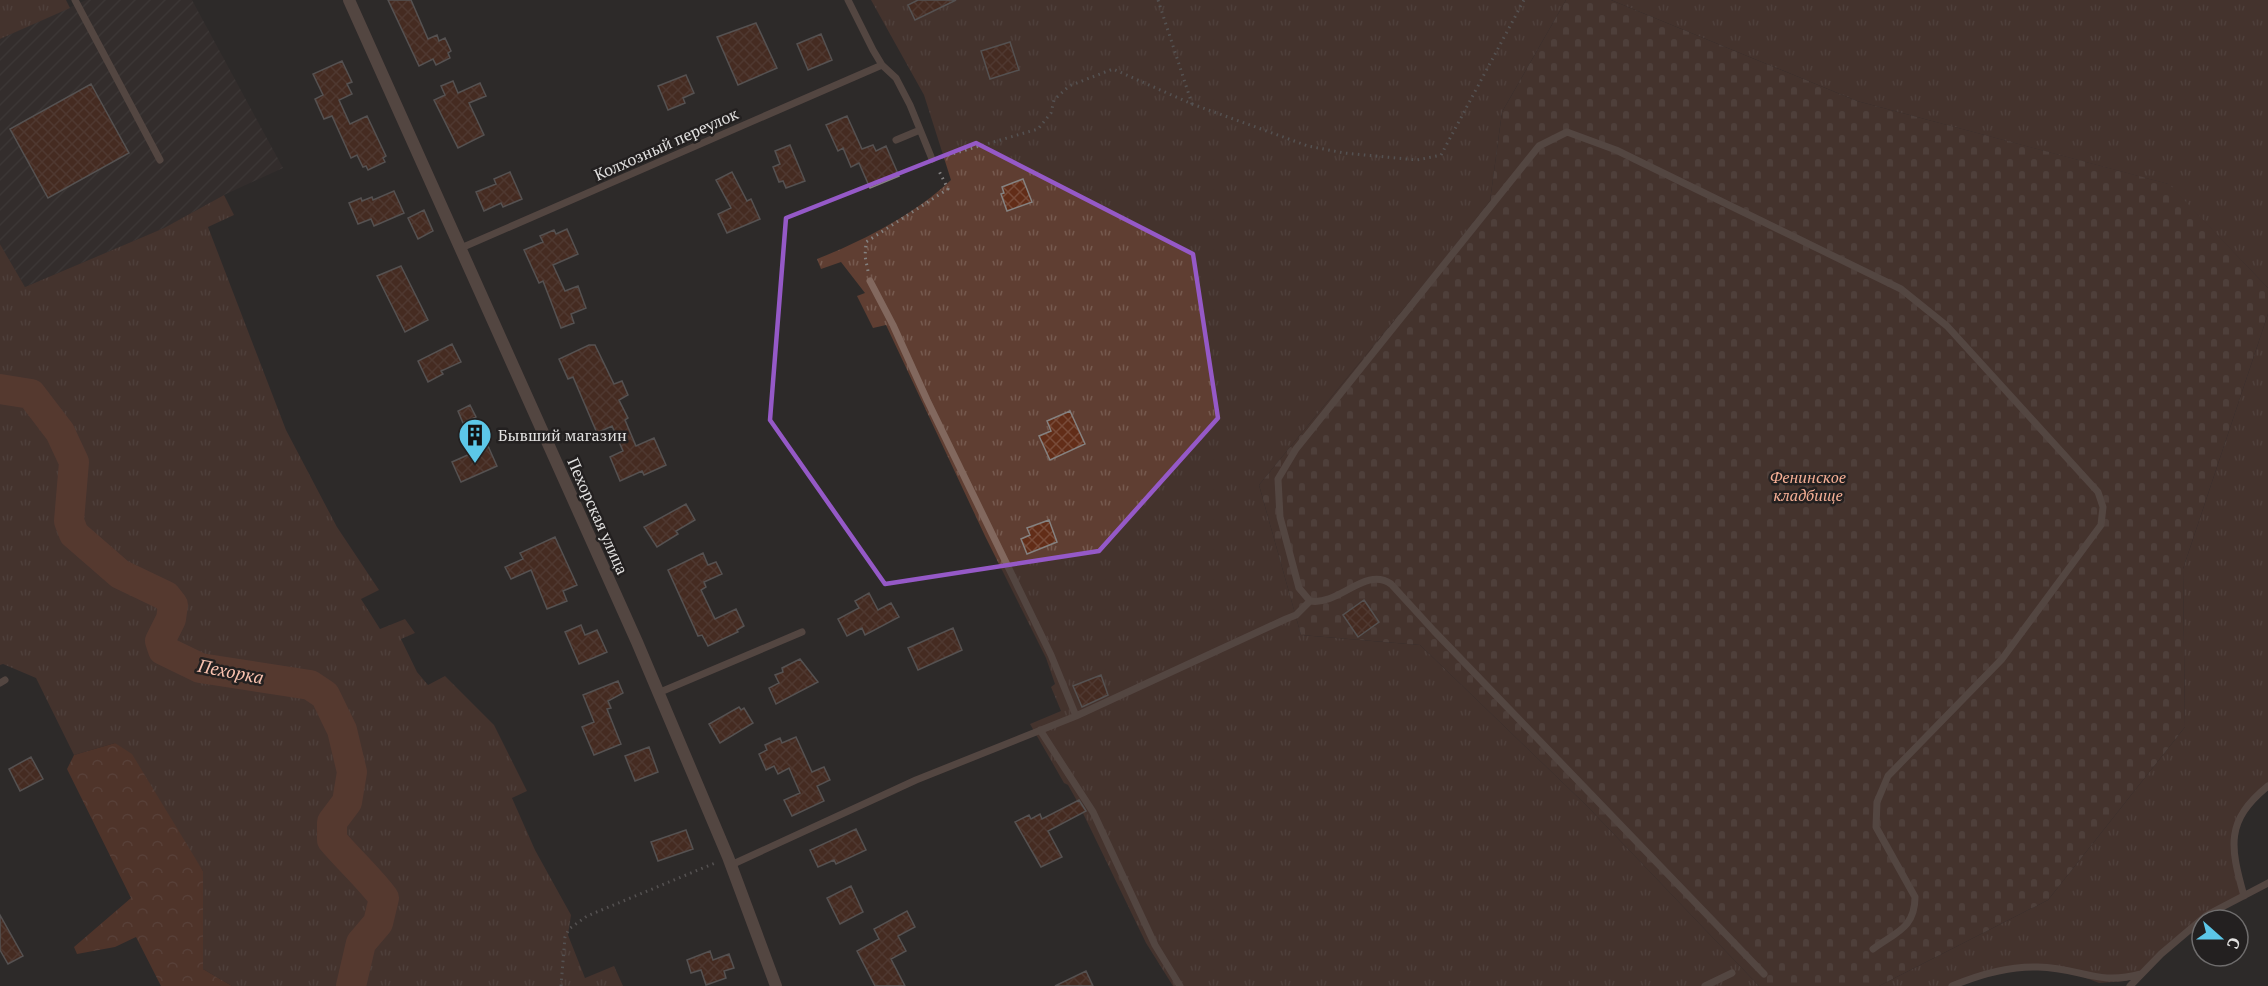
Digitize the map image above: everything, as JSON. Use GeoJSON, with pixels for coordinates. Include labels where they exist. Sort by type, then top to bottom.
{"type":"FeatureCollection","features":[{"type":"Feature","properties":{"kind":"street","name":"Пехорская улица"},"geometry":{"type":"LineString","coordinates":[[349,0],[658,693],[729,861],[776,986]]}},
{"type":"Feature","properties":{"kind":"lane"},"geometry":{"type":"LineString","coordinates":[[75,0],[160,160]]}},
{"type":"Feature","properties":{"kind":"lane"},"geometry":{"type":"LineString","coordinates":[[848,0],[882,65],[896,78],[910,105],[932,159]]}},
{"type":"Feature","properties":{"kind":"lane","name":"Колхозный переулок"},"geometry":{"type":"LineString","coordinates":[[461,248],[882,65]]}},
{"type":"Feature","properties":{"kind":"lane"},"geometry":{"type":"LineString","coordinates":[[896,140],[920,130]]}},
{"type":"Feature","properties":{"kind":"lane"},"geometry":{"type":"LineString","coordinates":[[1764,974],[1391,584],[1385,580],[1373,578],[1321,603],[1310,601],[1299,588],[1280,517],[1278,479],[1296,449],[1539,146],[1567,132],[1616,150],[1901,289],[1947,326],[2098,492],[2103,507],[2101,525],[2002,658],[1888,776],[1877,802],[1876,827],[1915,897],[1915,909],[1910,922],[1873,949]]}},
{"type":"Feature","properties":{"kind":"lane"},"geometry":{"type":"LineString","coordinates":[[870,280],[1051,655],[1076,716]]}},
{"type":"Feature","properties":{"kind":"lane"},"geometry":{"type":"LineString","coordinates":[[729,861],[916,780],[1076,716],[1296,615],[1310,601]]}},
{"type":"Feature","properties":{"kind":"lane"},"geometry":{"type":"LineString","coordinates":[[658,693],[802,632]]}},
{"type":"Feature","properties":{"kind":"lane"},"geometry":{"type":"LineString","coordinates":[[1040,730],[1093,812],[1155,945],[1180,986]]}},
{"type":"Feature","properties":{"kind":"lane"},"geometry":{"type":"LineString","coordinates":[[2244,896],[2235,864],[2236,826],[2244,810],[2268,786]]}},
{"type":"Feature","properties":{"kind":"lane"},"geometry":{"type":"LineString","coordinates":[[2130,986],[2161,954],[2207,915],[2268,883]]}},
{"type":"Feature","properties":{"kind":"lane"},"geometry":{"type":"LineString","coordinates":[[1952,986],[2000,970],[2037,967],[2068,971],[2101,984],[2126,981],[2141,974]]}},
{"type":"Feature","properties":{"kind":"lane"},"geometry":{"type":"LineString","coordinates":[[1705,986],[1732,973]]}},
{"type":"Feature","properties":{"kind":"path"},"geometry":{"type":"LineString","coordinates":[[1158,0],[1192,104]]}},
{"type":"Feature","properties":{"kind":"path"},"geometry":{"type":"LineString","coordinates":[[870,280],[865,256],[866,242],[948,189],[932,159],[1038,129],[1051,113],[1054,100],[1069,86],[1113,69],[1192,104],[1326,151],[1417,160],[1441,155],[1524,0]]}},
{"type":"Feature","properties":{"kind":"path"},"geometry":{"type":"LineString","coordinates":[[561,986],[565,937],[569,929],[578,922],[587,916],[729,861]]}},
{"type":"Feature","properties":{"kind":"highlighted area"},"geometry":{"type":"Polygon","coordinates":[[[976,143],[1193,254],[1218,418],[1099,551],[885,584],[770,420],[786,218],[976,143]]]}},
{"type":"Feature","properties":{"kind":"shaded area"},"geometry":{"type":"Polygon","coordinates":[[[86,0],[192,0],[283,168],[224,195],[164,228],[25,287],[0,244],[0,39],[86,0]]]}},
{"type":"Feature","properties":{"kind":"green space"},"geometry":{"type":"Polygon","coordinates":[[[0,0],[66,0],[70,8],[0,39],[0,0]]]}},
{"type":"Feature","properties":{"kind":"green space"},"geometry":{"type":"Polygon","coordinates":[[[871,0],[1566,0],[1502,112],[1490,201],[1259,485],[1301,635],[1420,645],[1587,806],[1759,986],[1173,986],[1146,943],[1077,801],[1030,724],[1061,711],[1051,687],[1055,684],[1046,658],[985,536],[886,325],[873,328],[857,296],[865,293],[841,262],[821,269],[817,259],[852,244],[905,215],[951,180],[924,95],[871,0]]]}},
{"type":"Feature","properties":{"kind":"green space","name":"Фенинское кладбище"},"geometry":{"type":"Polygon","coordinates":[[[1566,0],[1611,0],[1857,101],[2169,184],[2268,288],[2268,314],[2183,569],[2185,727],[2048,900],[1879,986],[1759,986],[1587,806],[1420,645],[1301,635],[1259,485],[1490,201],[1502,112],[1566,0]]]}},
{"type":"Feature","properties":{"kind":"green space"},"geometry":{"type":"Polygon","coordinates":[[[1611,0],[2268,0],[2268,288],[2168,184],[1857,101],[1611,0]]]}},
{"type":"Feature","properties":{"kind":"green space"},"geometry":{"type":"Polygon","coordinates":[[[224,195],[234,215],[208,227],[286,430],[337,527],[379,590],[361,599],[380,629],[405,619],[415,633],[401,639],[417,672],[428,685],[445,676],[494,725],[527,791],[512,798],[535,850],[571,915],[568,935],[585,978],[614,966],[623,986],[232,986],[203,969],[203,871],[115,743],[74,755],[36,678],[3,664],[0,665],[0,244],[25,287],[164,228],[224,195]]]}},
{"type":"Feature","properties":{"kind":"green space"},"geometry":{"type":"Polygon","coordinates":[[[2268,314],[2268,786],[2244,810],[2234,844],[2244,896],[2221,908],[2190,908],[2190,930],[2141,974],[2126,981],[2099,983],[2068,971],[2037,967],[2000,970],[1952,986],[1879,986],[2048,900],[2185,727],[2183,569],[2268,314]]]}},
{"type":"Feature","properties":{"kind":"green space"},"geometry":{"type":"Polygon","coordinates":[[[115,743],[132,754],[203,871],[203,969],[232,986],[161,986],[136,937],[115,947],[77,954],[74,947],[131,898],[67,769],[74,755],[115,743]]]}},
{"type":"Feature","properties":{"kind":"building"},"geometry":{"type":"Polygon","coordinates":[[[388,0],[411,0],[428,39],[437,35],[439,41],[445,38],[451,51],[448,53],[450,58],[436,65],[433,59],[419,66],[388,0]]]}},
{"type":"Feature","properties":{"kind":"building"},"geometry":{"type":"Polygon","coordinates":[[[918,0],[956,0],[915,20],[908,5],[918,0]]]}},
{"type":"Feature","properties":{"kind":"building"},"geometry":{"type":"Polygon","coordinates":[[[756,23],[777,68],[738,85],[717,37],[756,23]]]}},
{"type":"Feature","properties":{"kind":"building"},"geometry":{"type":"Polygon","coordinates":[[[821,34],[832,60],[808,70],[797,44],[821,34]]]}},
{"type":"Feature","properties":{"kind":"building"},"geometry":{"type":"Polygon","coordinates":[[[1010,42],[1019,70],[990,79],[981,51],[1010,42]]]}},
{"type":"Feature","properties":{"kind":"building"},"geometry":{"type":"Polygon","coordinates":[[[342,61],[352,82],[347,84],[352,94],[339,100],[350,124],[367,116],[386,156],[383,158],[385,162],[368,170],[366,166],[363,167],[357,155],[351,158],[332,116],[324,119],[315,99],[323,95],[313,74],[342,61]]]}},
{"type":"Feature","properties":{"kind":"building"},"geometry":{"type":"Polygon","coordinates":[[[686,75],[694,93],[683,98],[685,103],[668,110],[658,86],[686,75]]]}},
{"type":"Feature","properties":{"kind":"building"},"geometry":{"type":"Polygon","coordinates":[[[453,81],[458,93],[480,83],[486,96],[469,103],[484,135],[458,148],[434,100],[445,95],[441,86],[453,81]]]}},
{"type":"Feature","properties":{"kind":"building"},"geometry":{"type":"Polygon","coordinates":[[[91,84],[129,153],[48,198],[10,129],[91,84]]]}},
{"type":"Feature","properties":{"kind":"building"},"geometry":{"type":"Polygon","coordinates":[[[847,116],[862,149],[873,145],[876,151],[886,146],[899,176],[870,188],[859,163],[851,167],[843,148],[838,151],[826,125],[847,116]]]}},
{"type":"Feature","properties":{"kind":"building"},"geometry":{"type":"Polygon","coordinates":[[[790,145],[805,181],[786,188],[783,181],[779,182],[773,167],[780,164],[775,151],[790,145]]]}},
{"type":"Feature","properties":{"kind":"building"},"geometry":{"type":"Polygon","coordinates":[[[510,172],[522,199],[503,207],[501,203],[484,211],[476,192],[496,184],[494,179],[510,172]]]}},
{"type":"Feature","properties":{"kind":"building"},"geometry":{"type":"Polygon","coordinates":[[[732,172],[747,201],[751,199],[760,219],[727,233],[718,214],[731,208],[716,180],[732,172]]]}},
{"type":"Feature","properties":{"kind":"building"},"geometry":{"type":"Polygon","coordinates":[[[1023,179],[1032,202],[1007,211],[1001,194],[1004,193],[1002,187],[1023,179]]]}},
{"type":"Feature","properties":{"kind":"building"},"geometry":{"type":"Polygon","coordinates":[[[394,191],[404,213],[374,226],[371,219],[358,224],[349,203],[361,198],[362,201],[372,197],[373,200],[394,191]]]}},
{"type":"Feature","properties":{"kind":"building"},"geometry":{"type":"Polygon","coordinates":[[[424,210],[433,231],[418,239],[408,218],[424,210]]]}},
{"type":"Feature","properties":{"kind":"building"},"geometry":{"type":"Polygon","coordinates":[[[567,229],[578,254],[553,265],[565,291],[578,286],[586,308],[571,314],[574,323],[561,328],[543,281],[539,283],[524,250],[543,242],[540,236],[554,230],[556,234],[567,229]]]}},
{"type":"Feature","properties":{"kind":"building"},"geometry":{"type":"Polygon","coordinates":[[[401,266],[428,320],[405,332],[377,276],[401,266]]]}},
{"type":"Feature","properties":{"kind":"building"},"geometry":{"type":"Polygon","coordinates":[[[452,344],[461,362],[441,371],[443,374],[428,382],[418,361],[452,344]]]}},
{"type":"Feature","properties":{"kind":"building"},"geometry":{"type":"Polygon","coordinates":[[[589,345],[595,345],[614,384],[622,381],[628,395],[619,400],[628,418],[625,420],[636,446],[654,438],[666,465],[644,475],[642,471],[620,481],[610,457],[623,451],[612,426],[597,433],[573,377],[568,379],[559,359],[589,345]]]}},
{"type":"Feature","properties":{"kind":"building"},"geometry":{"type":"Polygon","coordinates":[[[470,405],[476,417],[463,423],[458,411],[470,405]]]}},
{"type":"Feature","properties":{"kind":"building"},"geometry":{"type":"Polygon","coordinates":[[[1070,411],[1085,444],[1050,460],[1039,436],[1051,431],[1047,421],[1070,411]]]}},
{"type":"Feature","properties":{"kind":"building","name":"Бывший магазин"},"geometry":{"type":"Polygon","coordinates":[[[488,446],[497,466],[461,482],[452,462],[488,446]]]}},
{"type":"Feature","properties":{"kind":"building"},"geometry":{"type":"Polygon","coordinates":[[[686,504],[695,520],[676,531],[678,534],[657,547],[644,527],[686,504]]]}},
{"type":"Feature","properties":{"kind":"building"},"geometry":{"type":"Polygon","coordinates":[[[1049,520],[1057,542],[1027,554],[1021,539],[1030,535],[1027,528],[1049,520]]]}},
{"type":"Feature","properties":{"kind":"building"},"geometry":{"type":"Polygon","coordinates":[[[555,537],[577,585],[563,591],[567,601],[547,609],[531,570],[511,579],[505,567],[523,559],[520,553],[555,537]]]}},
{"type":"Feature","properties":{"kind":"building"},"geometry":{"type":"Polygon","coordinates":[[[703,553],[708,565],[716,562],[722,574],[704,582],[706,587],[701,590],[715,619],[736,609],[744,626],[737,630],[738,632],[708,646],[702,635],[698,636],[668,570],[703,553]]]}},
{"type":"Feature","properties":{"kind":"building"},"geometry":{"type":"Polygon","coordinates":[[[869,593],[878,610],[891,603],[899,617],[865,635],[862,628],[847,636],[838,619],[859,608],[855,601],[869,593]]]}},
{"type":"Feature","properties":{"kind":"building"},"geometry":{"type":"Polygon","coordinates":[[[1364,600],[1379,622],[1358,637],[1343,615],[1364,600]]]}},
{"type":"Feature","properties":{"kind":"building"},"geometry":{"type":"Polygon","coordinates":[[[581,625],[585,635],[597,630],[607,652],[579,664],[565,632],[581,625]]]}},
{"type":"Feature","properties":{"kind":"building"},"geometry":{"type":"Polygon","coordinates":[[[953,628],[962,650],[918,670],[908,648],[953,628]]]}},
{"type":"Feature","properties":{"kind":"building"},"geometry":{"type":"Polygon","coordinates":[[[800,659],[818,682],[776,704],[769,688],[779,683],[775,675],[783,672],[782,668],[800,659]]]}},
{"type":"Feature","properties":{"kind":"building"},"geometry":{"type":"Polygon","coordinates":[[[1101,675],[1108,695],[1082,707],[1073,686],[1101,675]]]}},
{"type":"Feature","properties":{"kind":"building"},"geometry":{"type":"Polygon","coordinates":[[[618,681],[623,693],[608,701],[611,708],[607,709],[621,744],[594,755],[582,727],[594,722],[583,695],[618,681]]]}},
{"type":"Feature","properties":{"kind":"building"},"geometry":{"type":"Polygon","coordinates":[[[739,707],[741,710],[744,708],[753,723],[720,743],[709,724],[739,707]]]}},
{"type":"Feature","properties":{"kind":"building"},"geometry":{"type":"Polygon","coordinates":[[[796,737],[812,772],[824,767],[830,780],[817,786],[824,801],[792,816],[784,800],[800,793],[789,768],[778,774],[774,766],[766,770],[759,754],[767,750],[765,745],[780,738],[782,743],[796,737]]]}},
{"type":"Feature","properties":{"kind":"building"},"geometry":{"type":"Polygon","coordinates":[[[649,747],[658,772],[635,781],[625,756],[649,747]]]}},
{"type":"Feature","properties":{"kind":"building"},"geometry":{"type":"Polygon","coordinates":[[[31,757],[43,779],[20,791],[9,769],[31,757]]]}},
{"type":"Feature","properties":{"kind":"building"},"geometry":{"type":"Polygon","coordinates":[[[1079,800],[1086,811],[1048,831],[1062,857],[1041,867],[1015,822],[1029,815],[1031,819],[1040,814],[1042,819],[1079,800]]]}},
{"type":"Feature","properties":{"kind":"building"},"geometry":{"type":"Polygon","coordinates":[[[856,829],[866,850],[836,864],[834,860],[818,867],[810,850],[856,829]]]}},
{"type":"Feature","properties":{"kind":"building"},"geometry":{"type":"Polygon","coordinates":[[[686,830],[693,849],[658,861],[651,842],[686,830]]]}},
{"type":"Feature","properties":{"kind":"building"},"geometry":{"type":"Polygon","coordinates":[[[851,886],[863,912],[840,924],[827,898],[851,886]]]}},
{"type":"Feature","properties":{"kind":"building"},"geometry":{"type":"Polygon","coordinates":[[[907,911],[915,927],[898,936],[906,951],[891,959],[905,986],[875,986],[857,951],[879,939],[874,929],[907,911]]]}},
{"type":"Feature","properties":{"kind":"building"},"geometry":{"type":"Polygon","coordinates":[[[0,915],[23,956],[8,964],[0,950],[0,915]]]}},
{"type":"Feature","properties":{"kind":"building"},"geometry":{"type":"Polygon","coordinates":[[[710,951],[713,960],[729,954],[734,968],[724,971],[726,978],[706,985],[701,970],[691,973],[687,960],[710,951]]]}},
{"type":"Feature","properties":{"kind":"building"},"geometry":{"type":"Polygon","coordinates":[[[1086,971],[1093,986],[1055,986],[1086,971]]]}},
{"type":"Feature","properties":{"kind":"waterway","name":"Пехорка"},"geometry":{"type":"LineString","coordinates":[[0,389],[31,394],[60,432],[74,462],[69,521],[74,534],[120,574],[166,596],[173,605],[171,619],[160,641],[163,650],[200,668],[310,685],[325,695],[342,730],[352,772],[347,802],[332,822],[332,840],[384,898],[378,923],[361,943],[351,986]]}},
{"type":"Feature","properties":{"kind":"place","name":"Бывший магазин"},"geometry":{"type":"Point","coordinates":[475,464]}}]}
